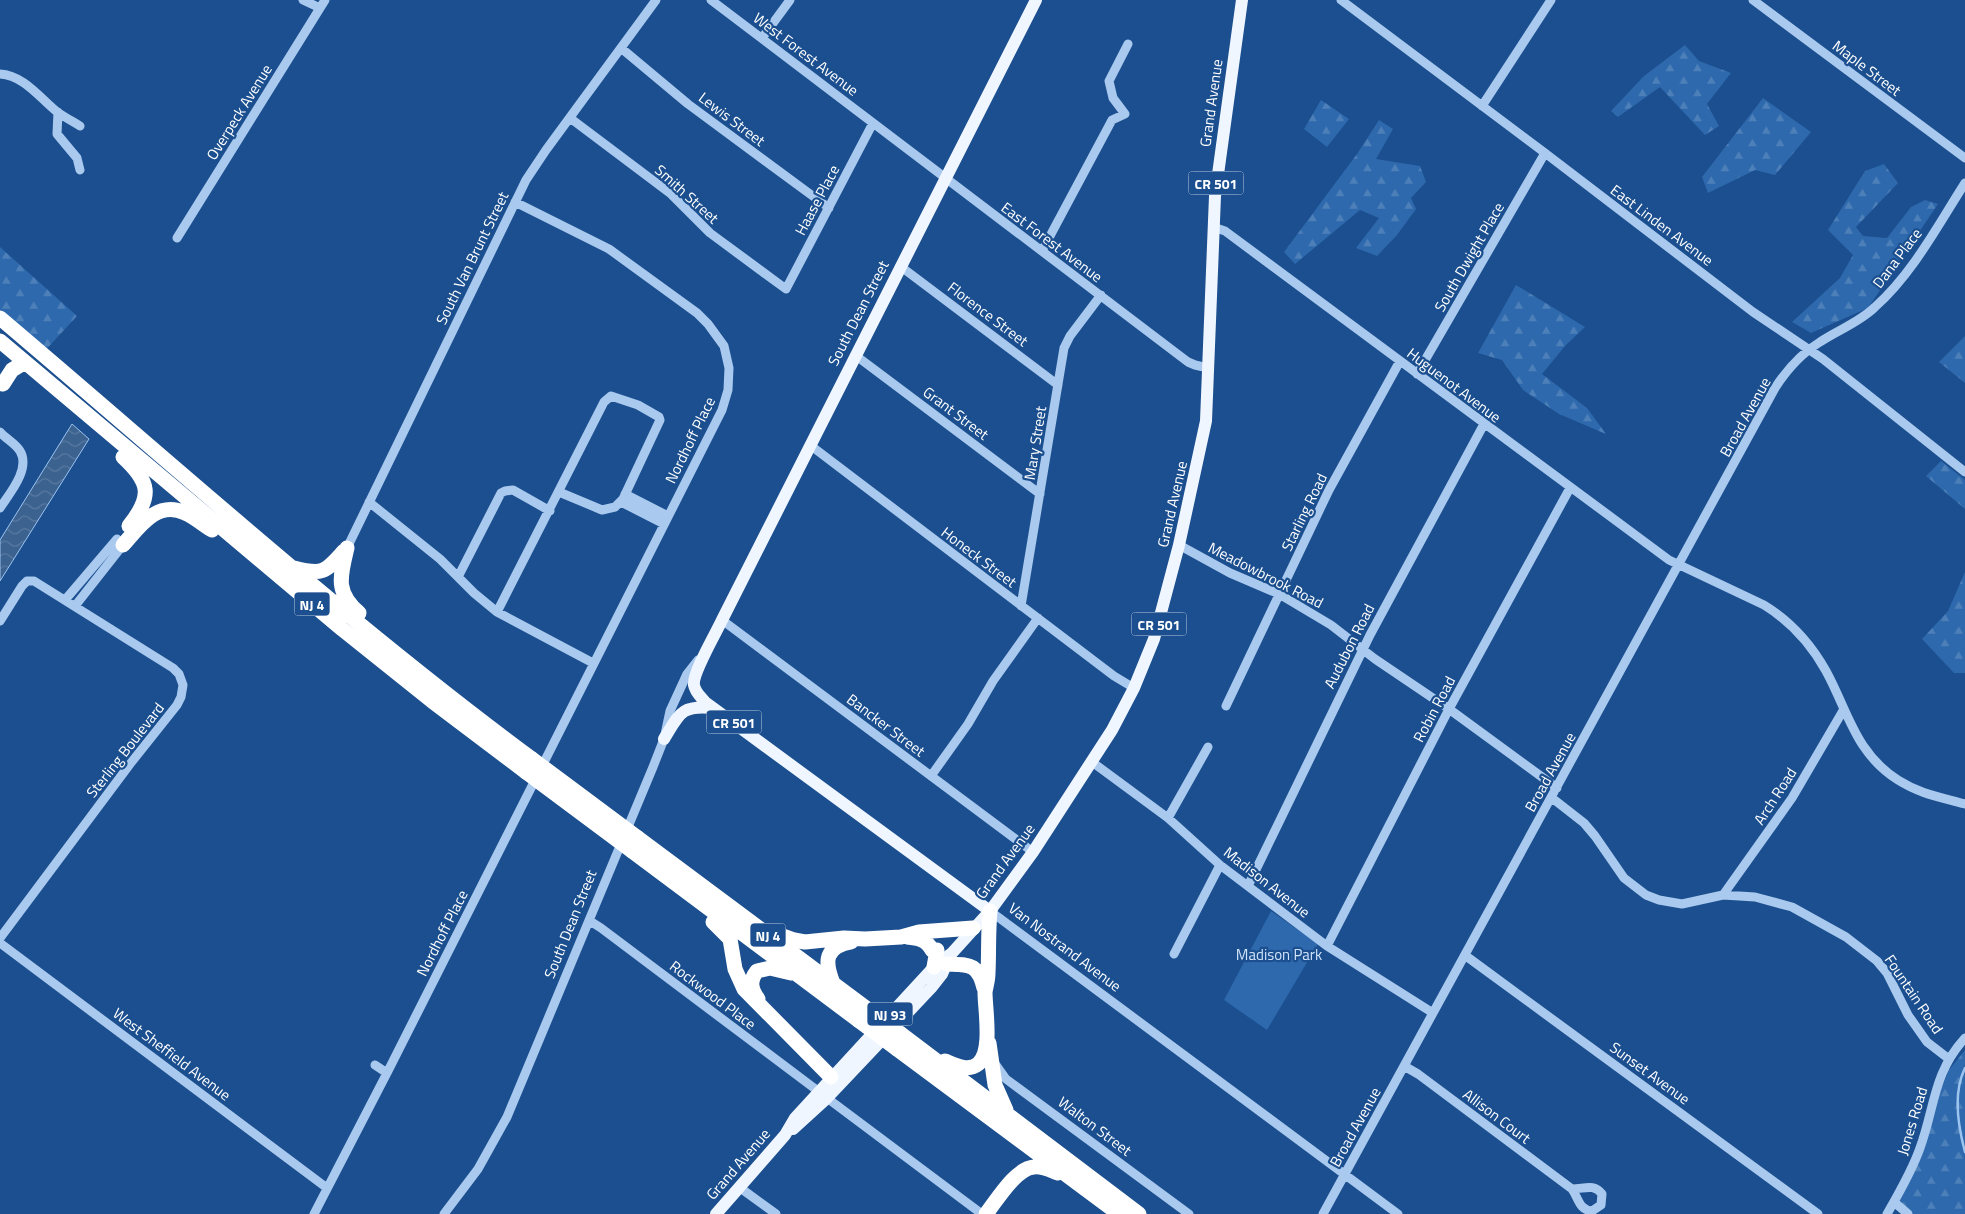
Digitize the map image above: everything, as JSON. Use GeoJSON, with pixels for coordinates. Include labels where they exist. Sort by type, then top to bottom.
{"type":"FeatureCollection","features":[{"type":"Feature","properties":{"kind":"highway","name":"NJ 4"},"geometry":{"type":"LineString","coordinates":[[0,318],[290,567],[529,765]]}},
{"type":"Feature","properties":{"kind":"highway","name":"NJ 4"},"geometry":{"type":"LineString","coordinates":[[0,341],[387,666],[529,765],[635,844],[754,924],[833,983],[864,1015]]}},
{"type":"Feature","properties":{"kind":"highway"},"geometry":{"type":"LineString","coordinates":[[2,389],[12,370],[25,362]]}},
{"type":"Feature","properties":{"kind":"highway"},"geometry":{"type":"LineString","coordinates":[[0,365],[2,389]]}},
{"type":"Feature","properties":{"kind":"highway"},"geometry":{"type":"LineString","coordinates":[[101,427],[122,456],[139,472],[146,490],[139,512],[120,542]]}},
{"type":"Feature","properties":{"kind":"highway"},"geometry":{"type":"LineString","coordinates":[[120,542],[148,517],[158,511],[170,509],[187,514],[248,550]]}},
{"type":"Feature","properties":{"kind":"highway"},"geometry":{"type":"LineString","coordinates":[[290,567],[312,572],[323,572],[347,548]]}},
{"type":"Feature","properties":{"kind":"highway"},"geometry":{"type":"LineString","coordinates":[[347,548],[340,579],[345,597],[351,606],[378,630],[399,656]]}},
{"type":"Feature","properties":{"kind":"highway","name":"NJ 4"},"geometry":{"type":"LineString","coordinates":[[635,844],[681,887],[798,975],[864,1015],[899,1041],[1015,1137],[1118,1214]]}},
{"type":"Feature","properties":{"kind":"highway"},"geometry":{"type":"LineString","coordinates":[[681,887],[730,939],[735,968],[740,982],[749,997],[761,1005],[831,1077]]}},
{"type":"Feature","properties":{"kind":"highway"},"geometry":{"type":"LineString","coordinates":[[990,911],[987,943],[988,975],[985,992],[987,1035],[994,1085],[1008,1114]]}},
{"type":"Feature","properties":{"kind":"highway"},"geometry":{"type":"LineString","coordinates":[[754,924],[800,942],[844,938],[901,937],[922,939],[928,943],[932,950],[938,950],[944,961],[974,968],[980,974],[985,992]]}},
{"type":"Feature","properties":{"kind":"highway"},"geometry":{"type":"LineString","coordinates":[[901,937],[920,932],[973,928]]}},
{"type":"Feature","properties":{"kind":"highway"},"geometry":{"type":"LineString","coordinates":[[833,983],[827,967],[831,952],[841,944],[865,939]]}},
{"type":"Feature","properties":{"kind":"highway"},"geometry":{"type":"LineString","coordinates":[[761,1005],[753,992],[751,984],[757,971],[770,968],[798,975]]}},
{"type":"Feature","properties":{"kind":"highway"},"geometry":{"type":"LineString","coordinates":[[930,1055],[960,1067],[972,1068],[982,1060],[987,1035]]}},
{"type":"Feature","properties":{"kind":"highway","name":"NJ 4"},"geometry":{"type":"LineString","coordinates":[[899,1041],[930,1055],[1139,1214]]}},
{"type":"Feature","properties":{"kind":"highway"},"geometry":{"type":"LineString","coordinates":[[1012,1181],[1021,1157],[1020,1148],[1015,1137]]}},
{"type":"Feature","properties":{"kind":"highway"},"geometry":{"type":"LineString","coordinates":[[984,1214],[1023,1171],[1032,1167],[1041,1168],[1067,1176]]}},
{"type":"Feature","properties":{"kind":"main road","name":"South Dean Street"},"geometry":{"type":"LineString","coordinates":[[694,684],[696,673],[722,620],[944,177],[1036,0]]}},
{"type":"Feature","properties":{"kind":"main road","name":"Grand Avenue"},"geometry":{"type":"LineString","coordinates":[[823,1095],[831,1077],[990,911],[1033,852],[1115,724],[1134,688],[1154,638],[1179,545],[1204,434],[1207,409],[1216,187],[1242,0]]}},
{"type":"Feature","properties":{"kind":"main road","name":"Van Nostrand Avenue"},"geometry":{"type":"LineString","coordinates":[[694,684],[700,697],[990,911]]}},
{"type":"Feature","properties":{"kind":"main road"},"geometry":{"type":"LineString","coordinates":[[664,739],[677,717],[685,710],[694,706],[715,708]]}},
{"type":"Feature","properties":{"kind":"main road","name":"Grand Avenue"},"geometry":{"type":"LineString","coordinates":[[716,1214],[784,1134],[795,1118],[823,1095],[931,988],[942,974],[944,961]]}},
{"type":"Feature","properties":{"kind":"street"},"geometry":{"type":"LineString","coordinates":[[302,0],[322,4]]}},
{"type":"Feature","properties":{"kind":"street","name":"South Van Brunt Street"},"geometry":{"type":"LineString","coordinates":[[347,548],[515,202],[537,162],[656,0]]}},
{"type":"Feature","properties":{"kind":"street","name":"West Forest Avenue"},"geometry":{"type":"LineString","coordinates":[[711,0],[883,131]]}},
{"type":"Feature","properties":{"kind":"street"},"geometry":{"type":"LineString","coordinates":[[762,38],[790,0]]}},
{"type":"Feature","properties":{"kind":"street","name":"East Linden Avenue"},"geometry":{"type":"LineString","coordinates":[[1341,0],[1752,312],[1810,349],[1965,472]]}},
{"type":"Feature","properties":{"kind":"street"},"geometry":{"type":"LineString","coordinates":[[1482,106],[1551,0]]}},
{"type":"Feature","properties":{"kind":"street","name":"Maple Street"},"geometry":{"type":"LineString","coordinates":[[1753,0],[1965,158]]}},
{"type":"Feature","properties":{"kind":"street","name":"Overpeck Avenue"},"geometry":{"type":"LineString","coordinates":[[177,238],[322,4]]}},
{"type":"Feature","properties":{"kind":"street"},"geometry":{"type":"LineString","coordinates":[[1042,251],[1112,120],[1125,114],[1113,98],[1108,81],[1128,44]]}},
{"type":"Feature","properties":{"kind":"street","name":"Lewis Street"},"geometry":{"type":"LineString","coordinates":[[620,48],[688,104],[828,208]]}},
{"type":"Feature","properties":{"kind":"street"},"geometry":{"type":"LineString","coordinates":[[0,74],[20,80],[58,112],[80,126]]}},
{"type":"Feature","properties":{"kind":"street"},"geometry":{"type":"LineString","coordinates":[[58,112],[57,134],[77,158],[80,170]]}},
{"type":"Feature","properties":{"kind":"street","name":"Smith Street"},"geometry":{"type":"LineString","coordinates":[[570,118],[671,194],[710,233],[786,289]]}},
{"type":"Feature","properties":{"kind":"street","name":"Haase Place"},"geometry":{"type":"LineString","coordinates":[[786,289],[873,123]]}},
{"type":"Feature","properties":{"kind":"street","name":"East Forest Avenue"},"geometry":{"type":"LineString","coordinates":[[883,131],[1188,362],[1208,368]]}},
{"type":"Feature","properties":{"kind":"street","name":"South Dwight Place"},"geometry":{"type":"LineString","coordinates":[[1417,374],[1545,153]]}},
{"type":"Feature","properties":{"kind":"street","name":"Dana Place"},"geometry":{"type":"LineString","coordinates":[[1810,349],[1870,312],[1891,291],[1915,260],[1965,183]]}},
{"type":"Feature","properties":{"kind":"street","name":"Nordhoff Place"},"geometry":{"type":"LineString","coordinates":[[314,1214],[725,403],[730,375],[724,346],[713,330],[697,313],[626,260],[594,240],[515,202]]}},
{"type":"Feature","properties":{"kind":"street","name":"Huguenot Avenue"},"geometry":{"type":"LineString","coordinates":[[1213,227],[1225,232],[1669,560],[1764,605],[1788,621],[1826,670],[1858,741],[1872,758],[1897,779],[1929,796],[1965,804]]}},
{"type":"Feature","properties":{"kind":"street","name":"Florence Street"},"geometry":{"type":"LineString","coordinates":[[900,266],[1058,385]]}},
{"type":"Feature","properties":{"kind":"street","name":"Mary Street"},"geometry":{"type":"LineString","coordinates":[[1022,606],[1067,339],[1101,296]]}},
{"type":"Feature","properties":{"kind":"street","name":"Broad Avenue"},"geometry":{"type":"LineString","coordinates":[[1323,1214],[1466,956],[1775,388],[1786,373],[1810,349]]}},
{"type":"Feature","properties":{"kind":"street","name":"Grant Street"},"geometry":{"type":"LineString","coordinates":[[856,355],[1040,494]]}},
{"type":"Feature","properties":{"kind":"street","name":"Starling Road"},"geometry":{"type":"LineString","coordinates":[[1226,706],[1329,490],[1400,361]]}},
{"type":"Feature","properties":{"kind":"street"},"geometry":{"type":"LineString","coordinates":[[497,612],[604,402],[611,396],[638,405],[659,417],[660,420],[623,498],[616,507],[602,510],[559,492]]}},
{"type":"Feature","properties":{"kind":"street","name":"Audubon Road"},"geometry":{"type":"LineString","coordinates":[[1248,886],[1362,649],[1484,424]]}},
{"type":"Feature","properties":{"kind":"street"},"geometry":{"type":"LineString","coordinates":[[0,432],[19,450],[23,463],[17,480],[0,508]]}},
{"type":"Feature","properties":{"kind":"street","name":"Honeck Street"},"geometry":{"type":"LineString","coordinates":[[810,445],[1114,676],[1134,688]]}},
{"type":"Feature","properties":{"kind":"street","name":"Robin Road"},"geometry":{"type":"LineString","coordinates":[[1327,946],[1449,710],[1570,488]]}},
{"type":"Feature","properties":{"kind":"street"},"geometry":{"type":"LineString","coordinates":[[458,577],[501,493],[512,490],[550,511]]}},
{"type":"Feature","properties":{"kind":"street"},"geometry":{"type":"LineString","coordinates":[[623,498],[666,520]]}},
{"type":"Feature","properties":{"kind":"street"},"geometry":{"type":"LineString","coordinates":[[369,502],[440,559],[497,612],[593,662]]}},
{"type":"Feature","properties":{"kind":"street"},"geometry":{"type":"LineString","coordinates":[[65,600],[120,542]]}},
{"type":"Feature","properties":{"kind":"street"},"geometry":{"type":"LineString","coordinates":[[75,606],[120,542]]}},
{"type":"Feature","properties":{"kind":"street","name":"Meadowbrook Road"},"geometry":{"type":"LineString","coordinates":[[1179,545],[1230,573],[1279,594],[1331,625],[1557,788]]}},
{"type":"Feature","properties":{"kind":"street","name":"Sterling Boulevard"},"geometry":{"type":"LineString","coordinates":[[0,621],[22,586],[28,581],[38,583],[173,668],[181,677],[183,685],[182,695],[177,706],[130,764],[0,938]]}},
{"type":"Feature","properties":{"kind":"street"},"geometry":{"type":"LineString","coordinates":[[931,776],[963,732],[993,681],[1038,618]]}},
{"type":"Feature","properties":{"kind":"street","name":"Bancker Street"},"geometry":{"type":"LineString","coordinates":[[722,620],[1033,852]]}},
{"type":"Feature","properties":{"kind":"street","name":"South Dean Street"},"geometry":{"type":"LineString","coordinates":[[444,1214],[478,1169],[502,1128],[590,921],[664,739],[670,711],[687,674],[712,641]]}},
{"type":"Feature","properties":{"kind":"street","name":"Arch Road"},"geometry":{"type":"LineString","coordinates":[[1723,895],[1792,798],[1844,709]]}},
{"type":"Feature","properties":{"kind":"street"},"geometry":{"type":"LineString","coordinates":[[1168,818],[1208,747]]}},
{"type":"Feature","properties":{"kind":"street","name":"Madison Avenue"},"geometry":{"type":"LineString","coordinates":[[1092,762],[1168,818],[1220,865],[1327,946],[1433,1013]]}},
{"type":"Feature","properties":{"kind":"street","name":"Fountain Road"},"geometry":{"type":"LineString","coordinates":[[1552,798],[1584,823],[1624,878],[1646,895],[1682,904],[1723,895],[1755,897],[1792,907],[1846,937],[1882,967],[1887,973],[1908,1016],[1927,1042],[1949,1059]]}},
{"type":"Feature","properties":{"kind":"street"},"geometry":{"type":"LineString","coordinates":[[1174,954],[1220,865]]}},
{"type":"Feature","properties":{"kind":"street","name":"Van Nostrand Avenue"},"geometry":{"type":"LineString","coordinates":[[990,911],[1398,1214]]}},
{"type":"Feature","properties":{"kind":"street","name":"Rockwood Place"},"geometry":{"type":"LineString","coordinates":[[590,921],[984,1214]]}},
{"type":"Feature","properties":{"kind":"street","name":"West Sheffield Avenue"},"geometry":{"type":"LineString","coordinates":[[0,944],[327,1188]]}},
{"type":"Feature","properties":{"kind":"street","name":"Sunset Avenue"},"geometry":{"type":"LineString","coordinates":[[1466,956],[1818,1214]]}},
{"type":"Feature","properties":{"kind":"street","name":"Jones Road"},"geometry":{"type":"LineString","coordinates":[[1887,1214],[1921,1147],[1936,1088],[1949,1059],[1965,1038]]}},
{"type":"Feature","properties":{"kind":"street","name":"Walton Street"},"geometry":{"type":"LineString","coordinates":[[991,1055],[1006,1079],[1189,1214]]}},
{"type":"Feature","properties":{"kind":"street"},"geometry":{"type":"LineString","coordinates":[[375,1065],[387,1073]]}},
{"type":"Feature","properties":{"kind":"street","name":"Allison Court"},"geometry":{"type":"LineString","coordinates":[[1404,1066],[1418,1074],[1572,1189]]}},
{"type":"Feature","properties":{"kind":"street"},"geometry":{"type":"LineString","coordinates":[[739,1187],[776,1214]]}},
{"type":"Feature","properties":{"kind":"street"},"geometry":{"type":"LineString","coordinates":[[1894,1202],[1908,1214]]}},
{"type":"Feature","properties":{"kind":"green space"},"geometry":{"type":"Polygon","coordinates":[[[1685,45],[1699,61],[1731,73],[1707,104],[1719,126],[1705,135],[1660,87],[1618,117],[1611,111],[1644,76],[1685,45]]]}},
{"type":"Feature","properties":{"kind":"green space"},"geometry":{"type":"Polygon","coordinates":[[[1763,98],[1811,132],[1775,175],[1755,170],[1708,193],[1702,177],[1763,98]]]}},
{"type":"Feature","properties":{"kind":"green space"},"geometry":{"type":"Polygon","coordinates":[[[1321,100],[1349,119],[1327,147],[1304,129],[1321,100]]]}},
{"type":"Feature","properties":{"kind":"green space"},"geometry":{"type":"Polygon","coordinates":[[[1379,120],[1393,129],[1376,159],[1420,166],[1426,182],[1411,198],[1416,209],[1397,235],[1377,256],[1356,248],[1379,218],[1360,210],[1295,264],[1284,252],[1357,154],[1379,120]]]}},
{"type":"Feature","properties":{"kind":"green space"},"geometry":{"type":"Polygon","coordinates":[[[1884,164],[1898,183],[1856,227],[1863,236],[1887,238],[1911,207],[1925,200],[1938,204],[1868,308],[1811,333],[1792,322],[1840,278],[1853,255],[1828,230],[1865,171],[1884,164]]]}},
{"type":"Feature","properties":{"kind":"green space"},"geometry":{"type":"Polygon","coordinates":[[[0,247],[77,316],[42,354],[0,318],[0,247]]]}},
{"type":"Feature","properties":{"kind":"green space"},"geometry":{"type":"Polygon","coordinates":[[[1516,285],[1585,327],[1565,346],[1542,374],[1587,408],[1606,434],[1559,414],[1523,390],[1502,360],[1478,353],[1516,285]]]}},
{"type":"Feature","properties":{"kind":"green space"},"geometry":{"type":"Polygon","coordinates":[[[1965,336],[1965,383],[1939,362],[1965,336]]]}},
{"type":"Feature","properties":{"kind":"green space"},"geometry":{"type":"Polygon","coordinates":[[[1941,461],[1965,480],[1965,509],[1926,476],[1941,461]]]}},
{"type":"Feature","properties":{"kind":"green space"},"geometry":{"type":"Polygon","coordinates":[[[1965,572],[1965,673],[1954,673],[1922,639],[1948,611],[1965,572]]]}},
{"type":"Feature","properties":{"kind":"green space","name":"Madison Park"},"geometry":{"type":"Polygon","coordinates":[[[1271,911],[1318,944],[1267,1030],[1224,1000],[1271,911]]]}},
{"type":"Feature","properties":{"kind":"green space"},"geometry":{"type":"Polygon","coordinates":[[[1965,1050],[1965,1214],[1903,1214],[1894,1205],[1949,1070],[1965,1050]]]}},
{"type":"Feature","properties":{"kind":"water"},"geometry":{"type":"Polygon","coordinates":[[[72,424],[89,439],[0,581],[0,540],[72,424]]]}},
{"type":"Feature","properties":{"kind":"waterway"},"geometry":{"type":"LineString","coordinates":[[1965,1068],[1961,1077],[1958,1098],[1960,1131],[1965,1152]]}}]}
